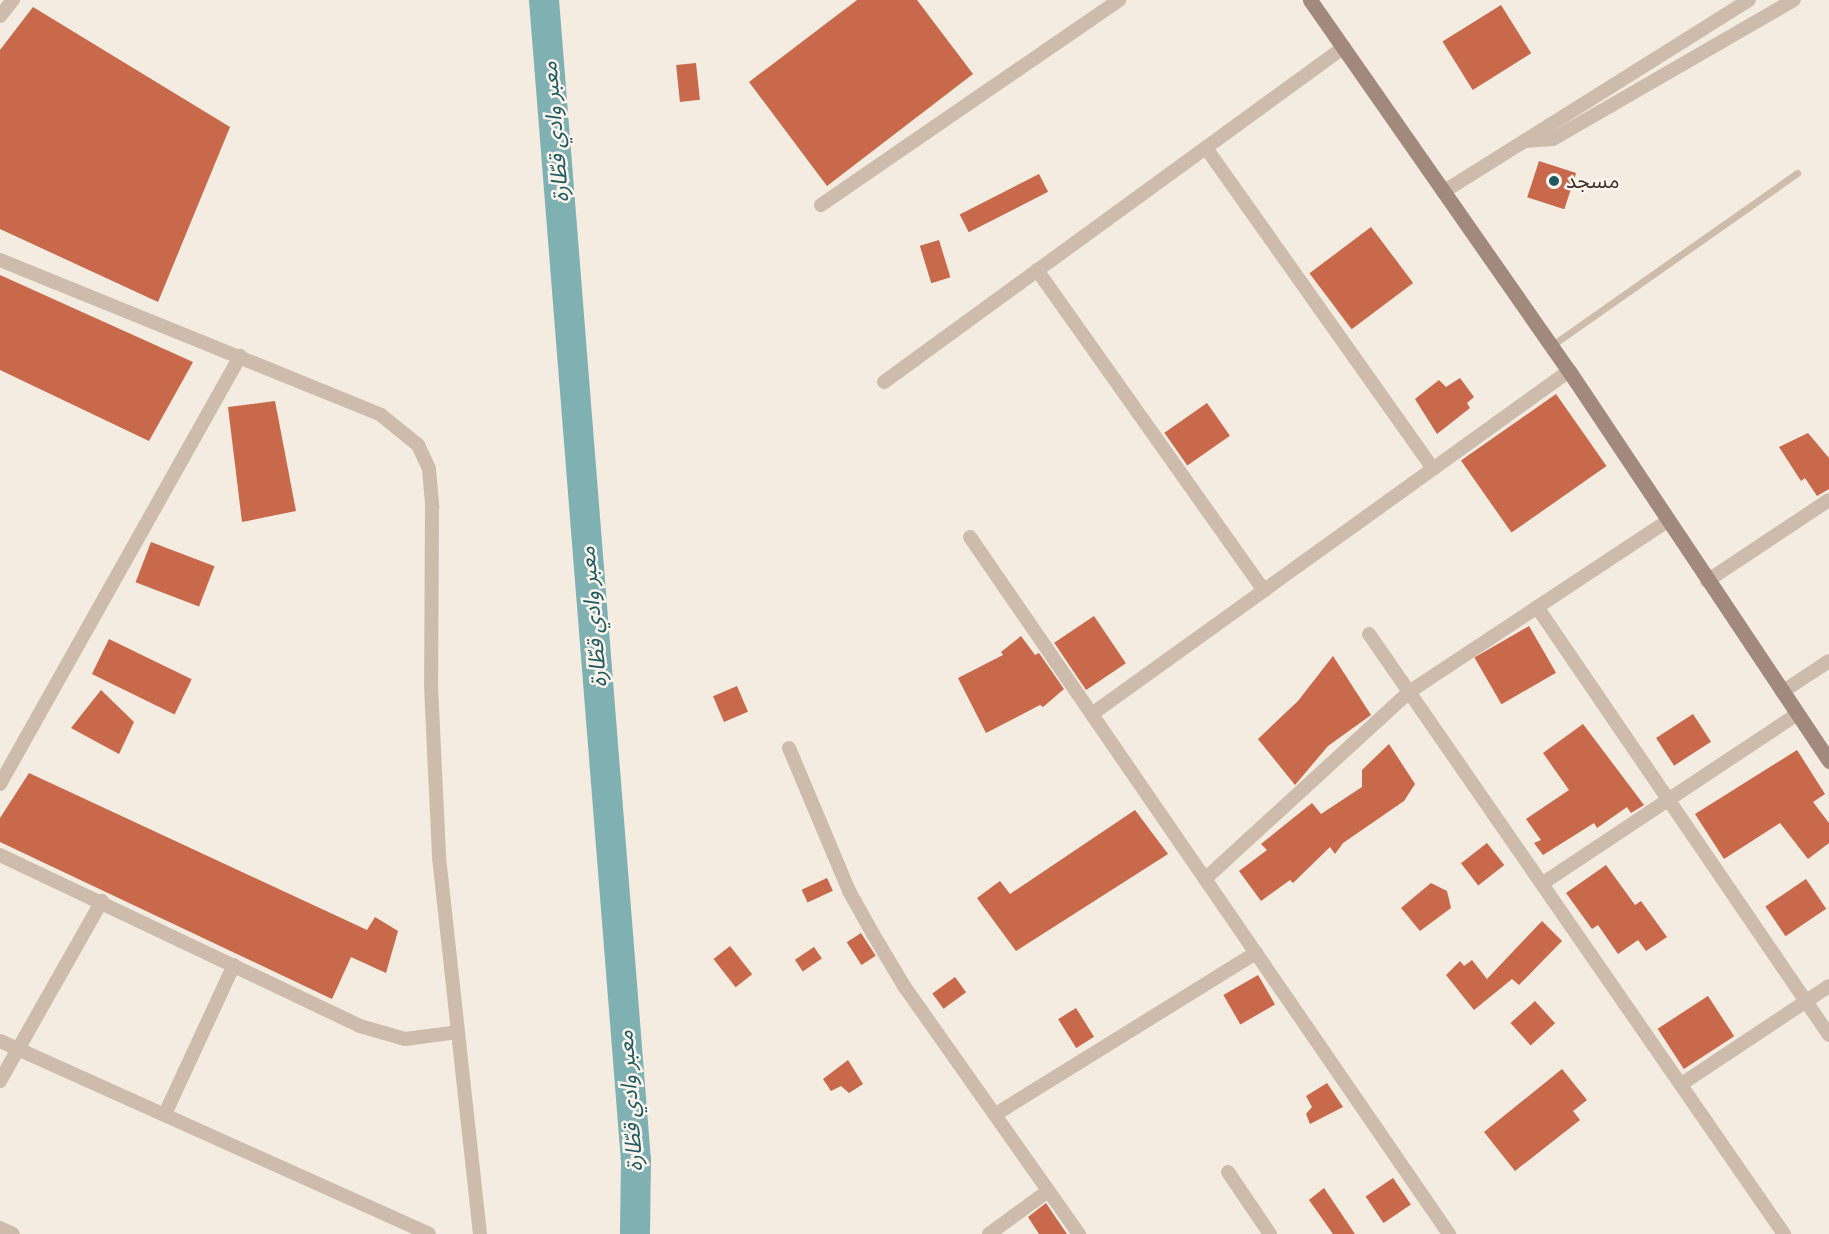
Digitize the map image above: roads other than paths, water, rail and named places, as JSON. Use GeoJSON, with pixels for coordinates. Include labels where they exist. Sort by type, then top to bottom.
{"type":"FeatureCollection","features":[{"type":"Feature","properties":{"kind":"street"},"geometry":{"type":"LineString","coordinates":[[0,16],[13,0]]}},
{"type":"Feature","properties":{"kind":"street"},"geometry":{"type":"LineString","coordinates":[[821,205],[1119,0]]}},
{"type":"Feature","properties":{"kind":"street"},"geometry":{"type":"LineString","coordinates":[[1310,0],[1569,371],[1666,522],[1829,761]]}},
{"type":"Feature","properties":{"kind":"street"},"geometry":{"type":"LineString","coordinates":[[1443,192],[1749,0]]}},
{"type":"Feature","properties":{"kind":"street"},"geometry":{"type":"LineString","coordinates":[[1524,141],[1539,143],[1553,139],[1794,0]]}},
{"type":"Feature","properties":{"kind":"street"},"geometry":{"type":"LineString","coordinates":[[884,382],[1344,47]]}},
{"type":"Feature","properties":{"kind":"street"},"geometry":{"type":"LineString","coordinates":[[1206,148],[1433,469]]}},
{"type":"Feature","properties":{"kind":"street"},"geometry":{"type":"LineString","coordinates":[[0,260],[381,415],[418,445],[429,469],[431,686],[439,857],[480,1234]]}},
{"type":"Feature","properties":{"kind":"street"},"geometry":{"type":"LineString","coordinates":[[1037,270],[1264,591]]}},
{"type":"Feature","properties":{"kind":"street"},"geometry":{"type":"LineString","coordinates":[[0,784],[240,356]]}},
{"type":"Feature","properties":{"kind":"street"},"geometry":{"type":"LineString","coordinates":[[1092,714],[1569,371]]}},
{"type":"Feature","properties":{"kind":"street"},"geometry":{"type":"LineString","coordinates":[[1707,582],[1829,500]]}},
{"type":"Feature","properties":{"kind":"street"},"geometry":{"type":"LineString","coordinates":[[1205,879],[1409,692],[1666,522]]}},
{"type":"Feature","properties":{"kind":"street"},"geometry":{"type":"LineString","coordinates":[[970,537],[1449,1234]]}},
{"type":"Feature","properties":{"kind":"street"},"geometry":{"type":"LineString","coordinates":[[1537,607],[1829,1035]]}},
{"type":"Feature","properties":{"kind":"street"},"geometry":{"type":"LineString","coordinates":[[1369,634],[1683,1083],[1784,1234]]}},
{"type":"Feature","properties":{"kind":"street"},"geometry":{"type":"LineString","coordinates":[[1782,692],[1829,661]]}},
{"type":"Feature","properties":{"kind":"street"},"geometry":{"type":"LineString","coordinates":[[1543,883],[1670,802],[1797,714]]}},
{"type":"Feature","properties":{"kind":"street"},"geometry":{"type":"LineString","coordinates":[[789,748],[849,891],[904,986],[1079,1234]]}},
{"type":"Feature","properties":{"kind":"street"},"geometry":{"type":"LineString","coordinates":[[0,855],[102,901],[360,1026],[389,1036],[419,1038],[458,1032]]}},
{"type":"Feature","properties":{"kind":"street"},"geometry":{"type":"LineString","coordinates":[[0,1081],[102,901]]}},
{"type":"Feature","properties":{"kind":"street"},"geometry":{"type":"LineString","coordinates":[[996,1114],[1256,953]]}},
{"type":"Feature","properties":{"kind":"street"},"geometry":{"type":"LineString","coordinates":[[165,1114],[234,965]]}},
{"type":"Feature","properties":{"kind":"street"},"geometry":{"type":"LineString","coordinates":[[1683,1083],[1829,986]]}},
{"type":"Feature","properties":{"kind":"street"},"geometry":{"type":"LineString","coordinates":[[0,1041],[429,1234]]}},
{"type":"Feature","properties":{"kind":"street"},"geometry":{"type":"LineString","coordinates":[[1228,1173],[1269,1234]]}},
{"type":"Feature","properties":{"kind":"street"},"geometry":{"type":"LineString","coordinates":[[988,1234],[1048,1191]]}},
{"type":"Feature","properties":{"kind":"street"},"geometry":{"type":"LineString","coordinates":[[0,1228],[13,1234]]}},
{"type":"Feature","properties":{"kind":"lane"},"geometry":{"type":"LineString","coordinates":[[1551,346],[1797,173]]}},
{"type":"Feature","properties":{"kind":"waterway","name":"معبر وادي قطّارة"},"geometry":{"type":"LineString","coordinates":[[544,0],[636,1160],[635,1234]]}},
{"type":"Feature","properties":{"kind":"place","name":"مسجد"},"geometry":{"type":"Point","coordinates":[1554,181]}}]}
